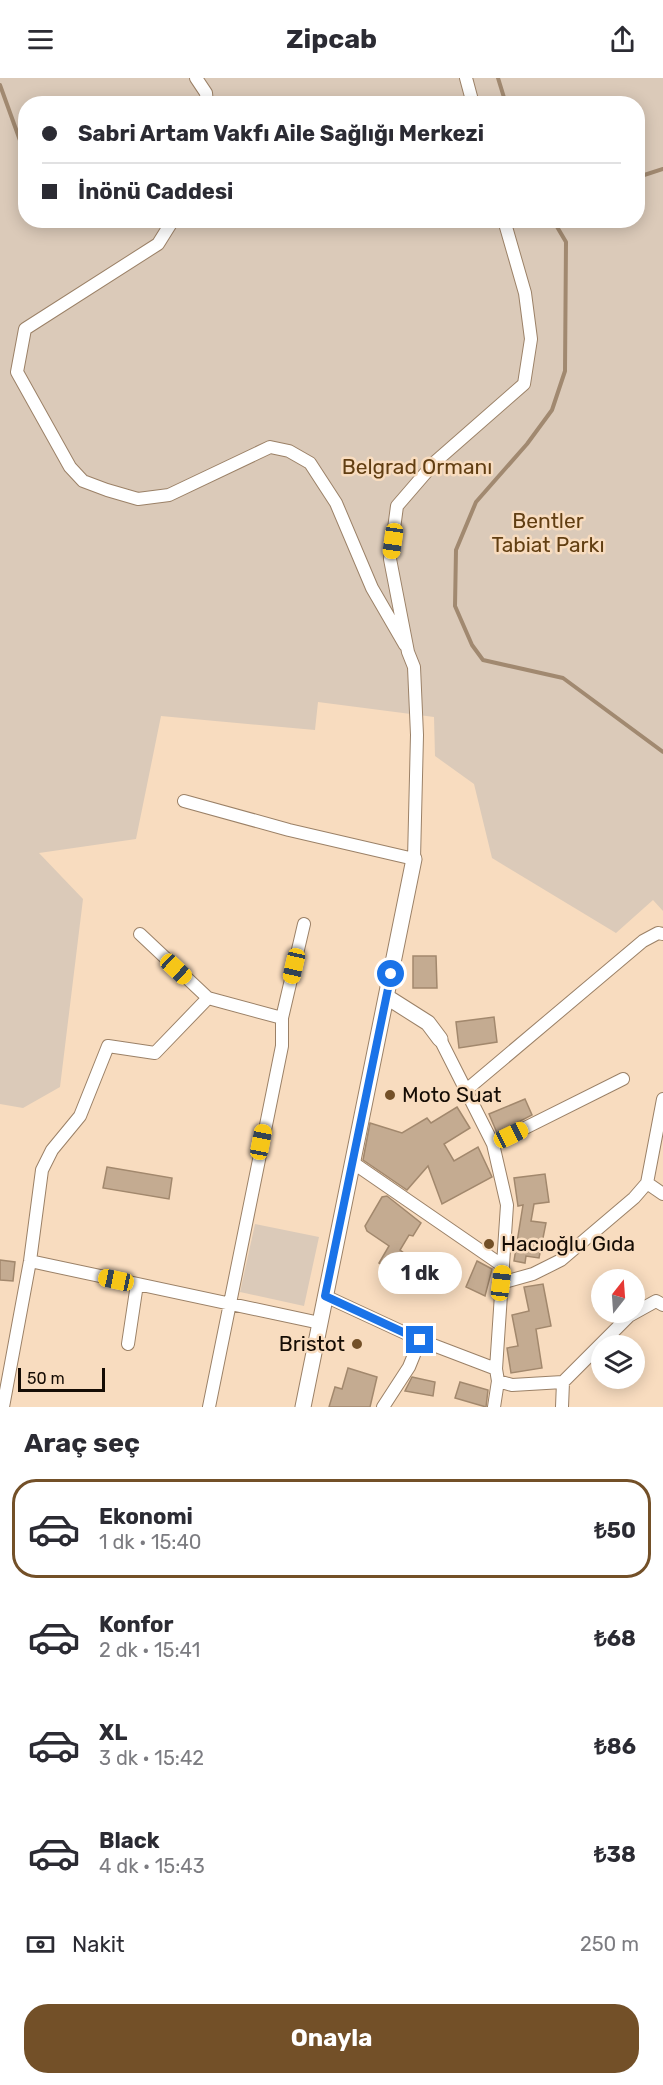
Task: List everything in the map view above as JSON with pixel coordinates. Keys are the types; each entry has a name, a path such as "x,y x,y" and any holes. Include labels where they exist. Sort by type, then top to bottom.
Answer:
{"street":[{"path":"196,78 206,96"},
{"path":"466,78 471,96"},
{"path":"168,228 158,244 25,329 17,372 70,467 83,481 138,499 169,495 270,447 289,451 310,464 336,503 372,588 414,667 417,735 414,859 303,1407"},
{"path":"408,652 390,559 397,506 435,462 524,384 531,339 525,293 506,228"},
{"path":"184,801 289,830 414,859"},
{"path":"209,1407 282,1046 282,1018 304,924"},
{"path":"465,1091 569,1000 643,941 658,933 663,934"},
{"path":"140,934 208,998 282,1018"},
{"path":"387,997 428,1023 440,1039 493,1144 507,1205 494,1407"},
{"path":"3,1407 30,1261 42,1170 52,1150 80,1116 108,1046 155,1053 208,998"},
{"path":"493,1144 623,1079"},
{"path":"501,1283 533,1274 561,1260 634,1198 647,1183 663,1099"},
{"path":"352,1162 503,1266"},
{"path":"647,1183 663,1194"},
{"path":"30,1261 320,1323"},
{"path":"128,1344 137,1284"},
{"path":"325,1296 497,1375 512,1385 563,1382 629,1316 656,1301 663,1305"},
{"path":"383,1407 409,1367 420,1340"},
{"path":"562,1407 563,1382"}],"green space":[{"name":"Belgrad Ormanı","path":"0,78 663,78 663,911 653,900 616,933 492,858 474,784 435,756 434,717 318,702 315,730 161,716 136,839 39,853 83,899 60,1087 23,1108 0,1104"},
{"path":"255,1224 319,1237 304,1306 240,1292"}],"building":[{"path":"413,956 436,956 437,988 413,988"},
{"path":"494,1017 497,1042 459,1048 456,1022"},
{"path":"525,1099 532,1115 497,1133 489,1114"},
{"path":"457,1107 470,1128 444,1144 454,1161 478,1147 492,1177 442,1204 428,1166 407,1190 363,1160 370,1123 402,1133 427,1118 431,1123"},
{"path":"107,1167 172,1178 169,1199 103,1188"},
{"path":"545,1174 549,1202 534,1204 531,1221 546,1223 539,1258 526,1256 525,1263 514,1261 523,1205 518,1206 514,1178"},
{"path":"387,1196 421,1223 413,1236 409,1235 400,1250 424,1268 413,1286 379,1263 389,1246 367,1231 365,1226 382,1197"},
{"path":"0,1260 15,1262 13,1281 0,1280"},
{"path":"477,1261 492,1269 485,1296 466,1287"},
{"path":"543,1284 551,1326 536,1329 542,1368 511,1373 507,1348 518,1346 512,1315 529,1311 524,1287"},
{"path":"348,1368 377,1377 370,1407 329,1407 335,1387 342,1389"},
{"path":"412,1377 435,1382 433,1396 405,1391"},
{"path":"460,1382 488,1390 486,1407 455,1398"}],"waterway":[{"path":"498,78 504,96"},
{"path":"0,85 18,135"},
{"path":"645,175 663,169"},
{"path":"558,228 566,242 565,371 552,410 527,444 476,502 456,550 455,606 472,645 483,660 563,678 663,752"}],"place":[{"name":"Moto Suat","path":"390,1095"},
{"name":"Hacıoğlu Gıda","path":"489,1244"},
{"name":"Bristot","path":"357,1344"}],"route":[{"path":"391,974 325,1296 420,1340"}],"park label":[{"name":"Bentler Tabiat Parkı","path":"548,533"}]}
